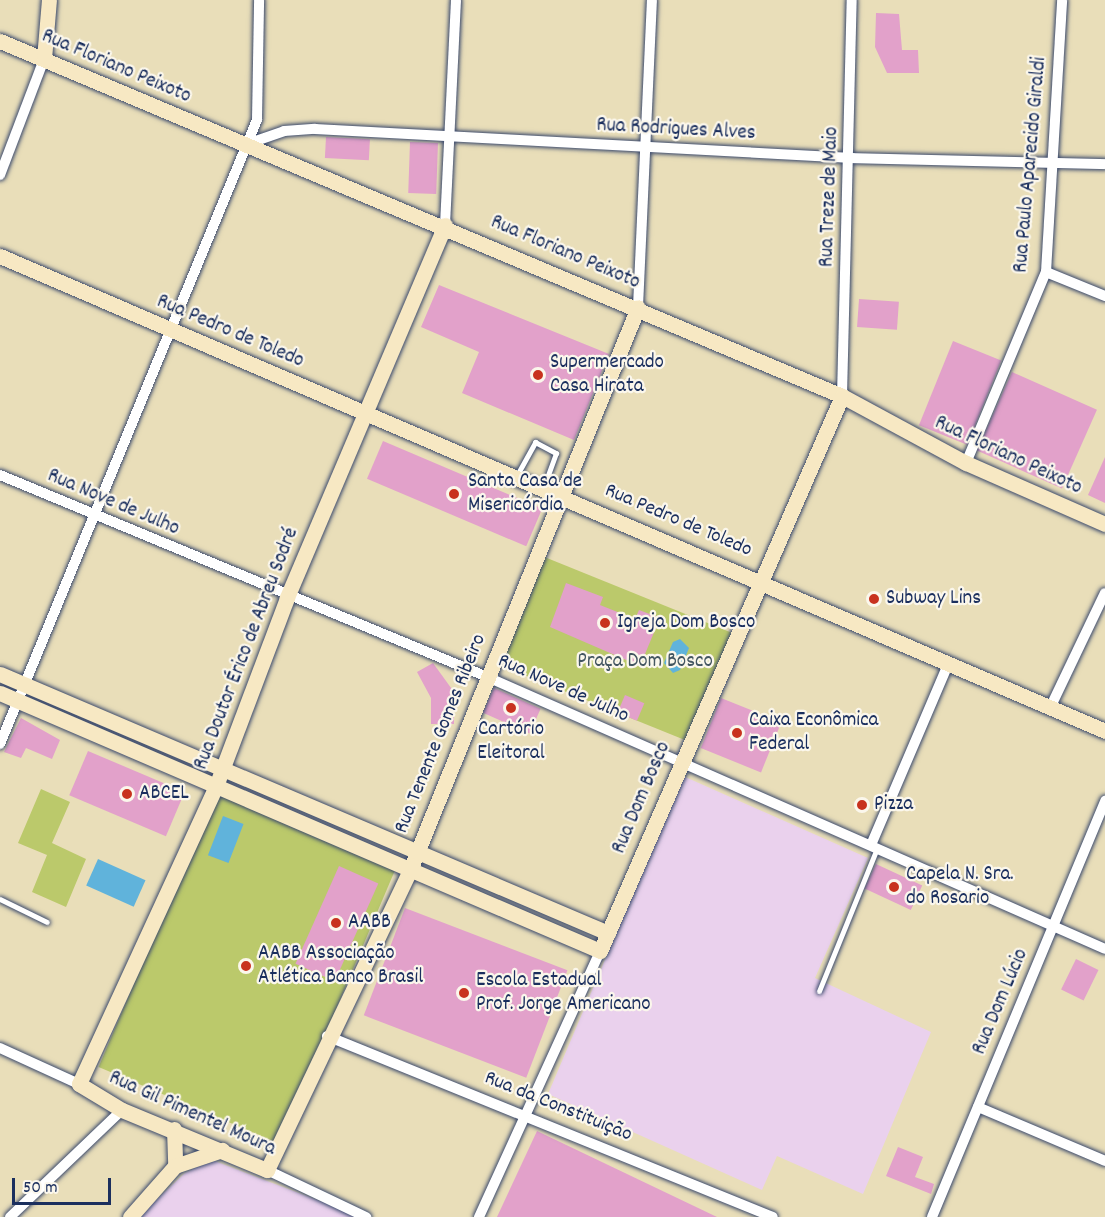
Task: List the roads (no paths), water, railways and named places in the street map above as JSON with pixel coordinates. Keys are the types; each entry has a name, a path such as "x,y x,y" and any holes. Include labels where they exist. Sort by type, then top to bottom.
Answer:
{"main road":[{"path":"44,59 48,0"},
{"name":"Rua Floriano Peixoto","path":"0,41 445,225 842,396 966,463 1105,524"},
{"name":"Rua Doutor Érico de Abreu Sodré","path":"79,1084 216,786 287,598 445,225"},
{"name":"Rua Pedro de Toledo","path":"0,256 169,330 544,486 1105,731"},
{"name":"Rua Tenente Gomes Ribeiro","path":"267,1170 327,1036 410,870 485,676 564,495 638,307"},
{"name":"Rua Dom Bosco","path":"600,951 759,580 842,396"},
{"path":"0,674 608,933"},
{"path":"0,693 600,951"},
{"name":"Rua Gil Pimentel Moura","path":"79,1084 122,1110 174,1129 267,1170"},
{"path":"174,1129 174,1166"},
{"path":"130,1217 174,1166 222,1150"}],"street":[{"path":"0,744 257,120 259,0"},
{"path":"445,225 447,137 456,0"},
{"path":"638,307 648,148 652,0"},
{"name":"Rua Treze de Maio","path":"842,396 852,158 852,0"},
{"name":"Rua Paulo Aparecido Giraldi","path":"966,463 1046,272 1055,162 1062,0"},
{"path":"0,175 44,59"},
{"name":"Rua Rodrigues Alves","path":"247,144 284,131 315,129 852,158 1105,164"},
{"path":"1046,272 1105,296"},
{"name":"Rua Nove de Julho","path":"0,475 287,598 485,676 1105,949"},
{"path":"1051,706 1105,593"},
{"path":"874,847 949,662"},
{"name":"Rua Dom Lúcio","path":"932,1217 1105,801"},
{"name":"Rua Dom Bosco","path":"479,1217 523,1113 600,951"},
{"name":"Rua da Constituição","path":"327,1036 523,1113 758,1214 773,1217"},
{"name":"Rua Gil Pimentel Moura","path":"0,1048 79,1084"},
{"path":"978,1107 1105,1161"},
{"path":"10,1217 122,1110"},
{"name":"Rua Gil Pimentel Moura","path":"267,1170 366,1217"}],"lane":[{"path":"517,475 535,442 556,453 544,486"},
{"path":"819,991 874,847"},
{"path":"0,908 2,900 47,922"}],"water":[{"path":"680,639 689,648 680,670 673,673 664,663 673,642"},
{"path":"223,816 244,824 228,863 208,855"},
{"path":"98,859 146,880 134,907 86,885"}],"place":[{"name":"Supermercado Casa Hirata","path":"538,375"},
{"name":"Santa Casa de Misericórdia","path":"454,494"},
{"name":"Subway Lins","path":"874,599"},
{"name":"Igreja Dom Bosco","path":"605,623"},
{"name":"Cartório Eleitoral","path":"511,708"},
{"name":"Caixa Econômica Federal","path":"737,733"},
{"name":"ABCEL","path":"127,794"},
{"name":"Pizza","path":"862,805"},
{"name":"Capela N. Sra. do Rosario","path":"894,887"},
{"name":"AABB","path":"336,923"},
{"name":"AABB Associação Atlética Banco Brasil","path":"246,966"},
{"name":"Escola Estadual Prof. Jorge Americano","path":"464,993"}],"park label":[{"name":"Praça Dom Bosco","path":"645,662"}]}
